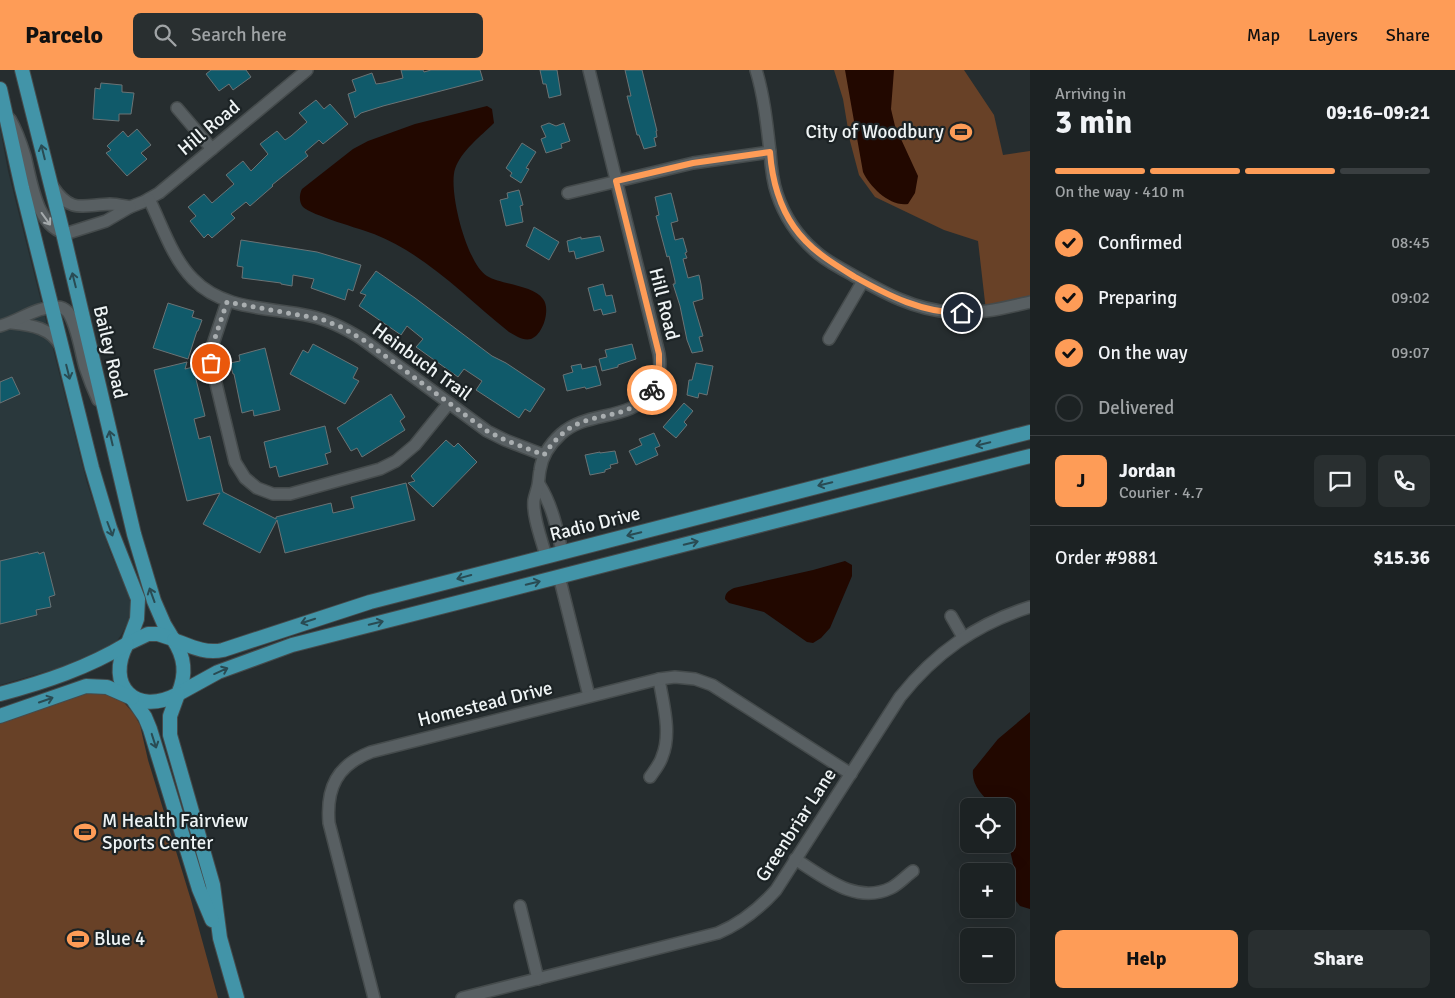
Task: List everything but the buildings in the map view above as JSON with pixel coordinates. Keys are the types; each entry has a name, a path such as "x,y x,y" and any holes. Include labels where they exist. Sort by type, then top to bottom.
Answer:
{"main road":[{"name":"Bailey Road","path":"22,70 63,233 134,534 159,613 173,639"},
{"path":"0,89 62,350 105,514 138,598 137,618 120,659 119,667 123,685 145,717 150,730 199,889 220,938"},
{"name":"Radio Drive","path":"173,639 201,650 223,650 370,602 1030,432"},
{"path":"0,716 86,686 106,688 141,702 153,703 163,701 218,672 292,645 1030,456"},
{"path":"0,694 65,675 148,634 158,634 173,639 182,656 184,666 183,682 170,716 170,735 213,885 220,938 236,998"}],"street":[{"name":"Hill Road","path":"63,233 75,232 106,222 130,207 149,199 170,185 307,70"},
{"name":"Hill Road","path":"546,556 534,508 539,484 539,472 544,455 561,434 572,426 625,411 639,405 648,396 658,378 660,370 659,354 589,70"},
{"path":"756,70 762,95 772,178 777,194 793,227 814,250 829,261 895,298 932,310 952,313 973,313 1030,302"},
{"path":"177,108 212,149"},
{"path":"5,109 20,139 41,212 52,227 63,233"},
{"path":"568,193 693,163 770,152"},
{"name":"Hill Road","path":"50,182 61,198 74,206 90,207 112,204 130,207"},
{"name":"Heinbuch Trail","path":"149,199 178,259 185,270 201,287 227,302 309,316 341,327 362,339 492,434 544,455"},
{"path":"829,339 863,281"},
{"path":"227,302 212,347 212,367 235,462 244,478 257,488 273,494 290,494 380,470 396,461 415,445 449,403"},
{"path":"6,324 24,315 52,308 63,308 69,314 88,376 106,418"},
{"path":"6,324 32,326 46,331 55,339 62,350"},
{"path":"539,484 551,506 562,552"},
{"path":"559,576 588,696"},
{"name":"Greenbriar Lane","path":"462,998 702,937 735,926 764,903 776,890 900,697 912,682 963,637 986,624 1030,607"},
{"path":"951,616 963,637"},
{"name":"Homestead Drive","path":"374,998 329,823 328,800 332,786 339,773 360,756 588,696 675,677 695,679 712,685 851,774"},
{"path":"650,777 662,757 667,738 659,679"},
{"path":"795,859 835,885 852,892 866,894 892,887 913,871"},
{"path":"520,906 538,979"}],"shaded area":[{"path":"834,70 964,70 994,115 1003,155 1030,151 1030,302 986,311 978,241 944,230 875,197 859,175 850,141 843,99"},
{"path":"845,70 894,70 891,109 895,126 918,176 915,193 908,204 894,202 881,195 870,184 863,172"},
{"path":"487,106 492,109 494,123 467,150 455,169 454,193 457,209 466,243 480,269 493,279 525,288 538,294 543,299 546,315 539,332 531,339 522,339 509,332 445,278 411,253 374,234 308,210 303,207 300,201 302,189 353,149 368,141 415,124"},
{"path":"0,128 8,171 87,483 110,552 129,595 131,607 130,619 121,635 116,642 101,652 79,662 0,685"},
{"path":"845,561 852,565 852,576 830,628 821,638 813,643 807,642 764,612 729,603 725,599 727,592 734,588"},
{"name":"M Health Fairview Sports Center","path":"78,688 113,690 134,714 140,725 148,760 191,900 218,998 0,998 0,716"},
{"path":"1030,712 1030,909 1020,906 1016,901 1015,863 1013,863 1011,853 1015,853 1015,798 985,798 978,790 974,781 973,770 998,739"}],"way so far":[{"path":"211,363 212,347 227,302 321,319 341,327 362,339 482,428 505,440 544,455 561,434 577,424 625,411 639,405 652,390"}],"place":[{"name":"City of Woodbury","path":"961,132"},
{"name":"M Health Fairview Sports Center","path":"85,832"},
{"name":"Blue 4","path":"78,939"}],"route":[{"path":"652,390 657,383 659,374 659,354 616,181 715,158 770,152 772,178 784,210 793,227 814,250 829,261 895,298 932,310 962,313"}]}
